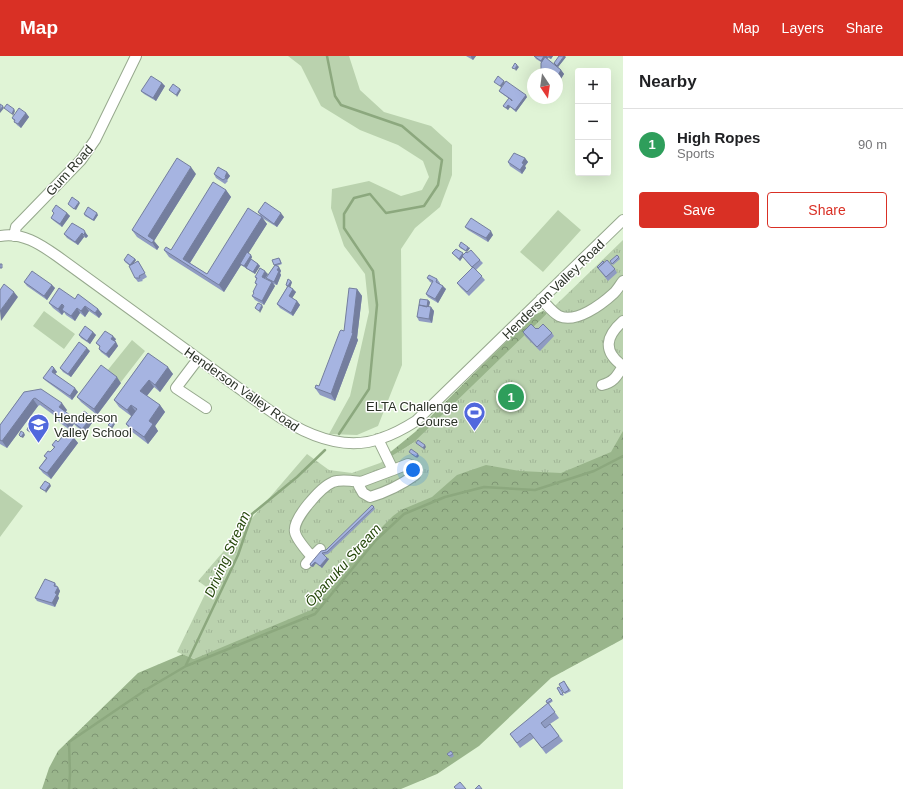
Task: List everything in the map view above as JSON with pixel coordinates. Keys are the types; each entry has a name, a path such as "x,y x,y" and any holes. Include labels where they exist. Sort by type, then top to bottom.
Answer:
{"street":[{"name":"Gum Road","path":"14,236 16,227 89,150 136,56"},
{"name":"Henderson Valley Road","path":"0,236 14,236 32,241 57,256 269,410 303,431 316,436 344,442 368,442 393,434 416,421 623,220"},
{"path":"541,299 561,317 572,317 585,314 620,290 623,281"},
{"path":"602,385 609,383 616,378 623,366 610,351 609,342 611,333 623,321"},
{"path":"198,359 176,388 206,408"},
{"path":"378,439 393,470"},
{"path":"320,549 309,560 294,532 298,518 315,496 326,485 335,482 361,482 408,464 414,468 415,475 396,487 382,493 370,496 363,493 359,486 361,482"}],"green space":[{"path":"288,56 349,56 360,90 384,112 431,126 452,145 452,175 440,207 415,228 401,249 402,365 378,426 357,435 329,434 350,396 369,312 365,274 344,246 331,208 332,189 369,181 401,196 422,190 429,177 423,161 398,145 360,130 321,106 301,66"},
{"path":"558,210 581,230 543,272 520,252"},
{"path":"623,240 623,431 611,452 561,473 520,471 486,465 457,475 432,497 401,510 393,516 366,543 311,610 194,659 177,652 208,588 198,581 307,454 329,470 352,473 380,463 413,443"},
{"path":"44,311 75,334 64,349 33,326"},
{"path":"543,311 547,313 517,372 391,458 388,454 415,432 532,316"},
{"path":"132,340 145,351 121,382 107,371"},
{"path":"623,382 623,639 551,678 479,746 437,774 401,789 42,789 49,768 58,751 138,673 183,654 194,659 329,535"},
{"path":"0,489 23,506 0,537"}],"building":[{"path":"534,56 544,56 541,61"},
{"path":"559,56 564,56 557,66 554,63"},
{"path":"545,57 559,68 541,68 541,63"},
{"path":"515,63 517,65 515,69 512,68"},
{"path":"151,76 162,83 153,98 141,91"},
{"path":"498,76 504,81 500,86 494,82"},
{"path":"506,81 526,95 515,110 508,105 506,108 503,106 509,98 512,101 512,100 499,91"},
{"path":"173,84 180,89 176,95 169,90"},
{"path":"7,104 14,109 12,114 4,108"},
{"path":"19,108 26,113 18,124 14,122 15,120 12,118"},
{"path":"514,153 525,158 522,163 524,164 520,170 508,162"},
{"path":"177,158 191,167 148,236 154,240 152,243 132,230"},
{"path":"218,167 227,172 226,178 223,180 214,174"},
{"path":"213,182 226,190 183,259 207,274 248,208 262,217 219,285 164,250 166,247 171,250"},
{"path":"72,197 79,202 74,209 68,204"},
{"path":"265,202 281,213 274,224 258,212"},
{"path":"56,205 67,213 60,224 51,218 54,213 52,211"},
{"path":"88,207 97,213 93,220 84,214"},
{"path":"471,218 491,231 486,238 465,227"},
{"path":"72,223 85,232 84,235 82,233 75,242 64,234"},
{"path":"461,242 468,247 466,251 459,246"},
{"path":"456,249 463,253 459,259 452,253"},
{"path":"471,250 480,260 472,267 462,256"},
{"path":"247,252 251,255 244,266 240,264"},
{"path":"128,254 135,259 130,265 124,260"},
{"path":"617,255 619,257 612,264 610,261"},
{"path":"279,258 281,263 274,265 272,260"},
{"path":"251,259 258,264 253,272 246,268"},
{"path":"607,260 615,269 606,277 598,268"},
{"path":"138,261 145,273 139,276 140,278 135,278 129,266"},
{"path":"603,261 604,262 598,268 597,267"},
{"path":"275,265 279,267 277,270 279,271 274,282 266,278"},
{"path":"473,267 482,276 467,292 457,283"},
{"path":"260,268 265,271 262,277 272,282 262,301 252,296 257,284 255,283 257,278 255,277"},
{"path":"32,271 52,285 44,296 24,282"},
{"path":"429,275 437,279 436,282 443,286 435,299 426,294 433,281 427,278"},
{"path":"288,279 291,281 288,286 286,285"},
{"path":"4,284 14,292 0,311 0,290"},
{"path":"288,286 293,289 289,296 297,301 291,313 277,304"},
{"path":"59,288 75,299 78,294 98,309 95,313 85,306 81,311 77,308 71,316 62,310 64,306 62,304 58,309 49,303"},
{"path":"349,288 357,289 353,333 331,394 315,388 316,385 319,386 340,331 344,331"},
{"path":"420,299 428,300 427,307 419,305"},
{"path":"258,303 262,305 259,311 255,308"},
{"path":"419,305 431,307 429,319 417,317"},
{"path":"531,324 538,329 543,324 552,333 537,347 523,332"},
{"path":"85,326 93,332 87,341 79,335"},
{"path":"105,331 113,336 111,339 116,342 106,354 99,349 100,346 96,343"},
{"path":"79,342 87,348 68,374 60,368"},
{"path":"148,353 168,367 155,385 149,380 140,391 160,405 149,421 153,424 144,437 126,424 137,409 131,405 127,410 114,400"},
{"path":"101,365 117,377 94,409 77,397"},
{"path":"52,366 54,368 52,372 75,388 70,396 43,378"},
{"path":"41,389 62,403 59,407 70,415 65,423 55,416 56,413 35,398 2,441 0,440 0,425 24,392"},
{"path":"84,411 92,417 82,429 74,423"},
{"path":"112,421 114,423 111,427 108,425"},
{"path":"28,427 32,429 30,432 27,430"},
{"path":"21,431 24,433 21,437 19,435"},
{"path":"66,432 74,438 47,473 39,468 47,458 44,456 48,451 50,452 55,447 52,445 56,440 58,442"},
{"path":"418,440 425,445 423,448 416,443"},
{"path":"411,449 418,454 416,457 409,452"},
{"path":"45,481 50,484 45,491 40,488"},
{"path":"372,505 374,507 327,552 322,553 327,558 320,566 315,562 311,566 310,564 321,551 326,550"},
{"path":"45,579 55,583 54,586 58,587 55,593 57,594 52,603 35,598"},
{"path":"564,681 569,690 564,693 559,684"},
{"path":"559,687 563,693 561,695 557,688"},
{"path":"550,698 552,700 547,703 546,701"},
{"path":"548,703 555,712 541,723 545,728 550,724 559,736 542,748 530,733 517,743 510,734"},
{"path":"451,751 453,754 449,756 447,754"},
{"path":"460,782 466,789 456,789 454,787"},
{"path":"479,785 482,789 475,789"}],"waterway":[{"name":"Driving Stream","path":"327,56 335,96 341,105 402,126 442,160 438,185 424,206 386,213 370,194 354,198 344,214 344,228 373,271 377,305 369,389 339,434"},
{"name":"Driving Stream","path":"186,665 238,555 252,514 297,477 325,450"},
{"name":"Ōpanuku Stream","path":"69,789 69,742 147,689 186,666 315,614 376,540 404,514 445,497 484,487 535,490 594,471 623,456"}],"place":[{"name":"High Ropes","path":"511,397"},
{"name":"ELTA Challenge Course","path":"474,432"},
{"name":"Henderson Valley School","path":"39,444"}]}
